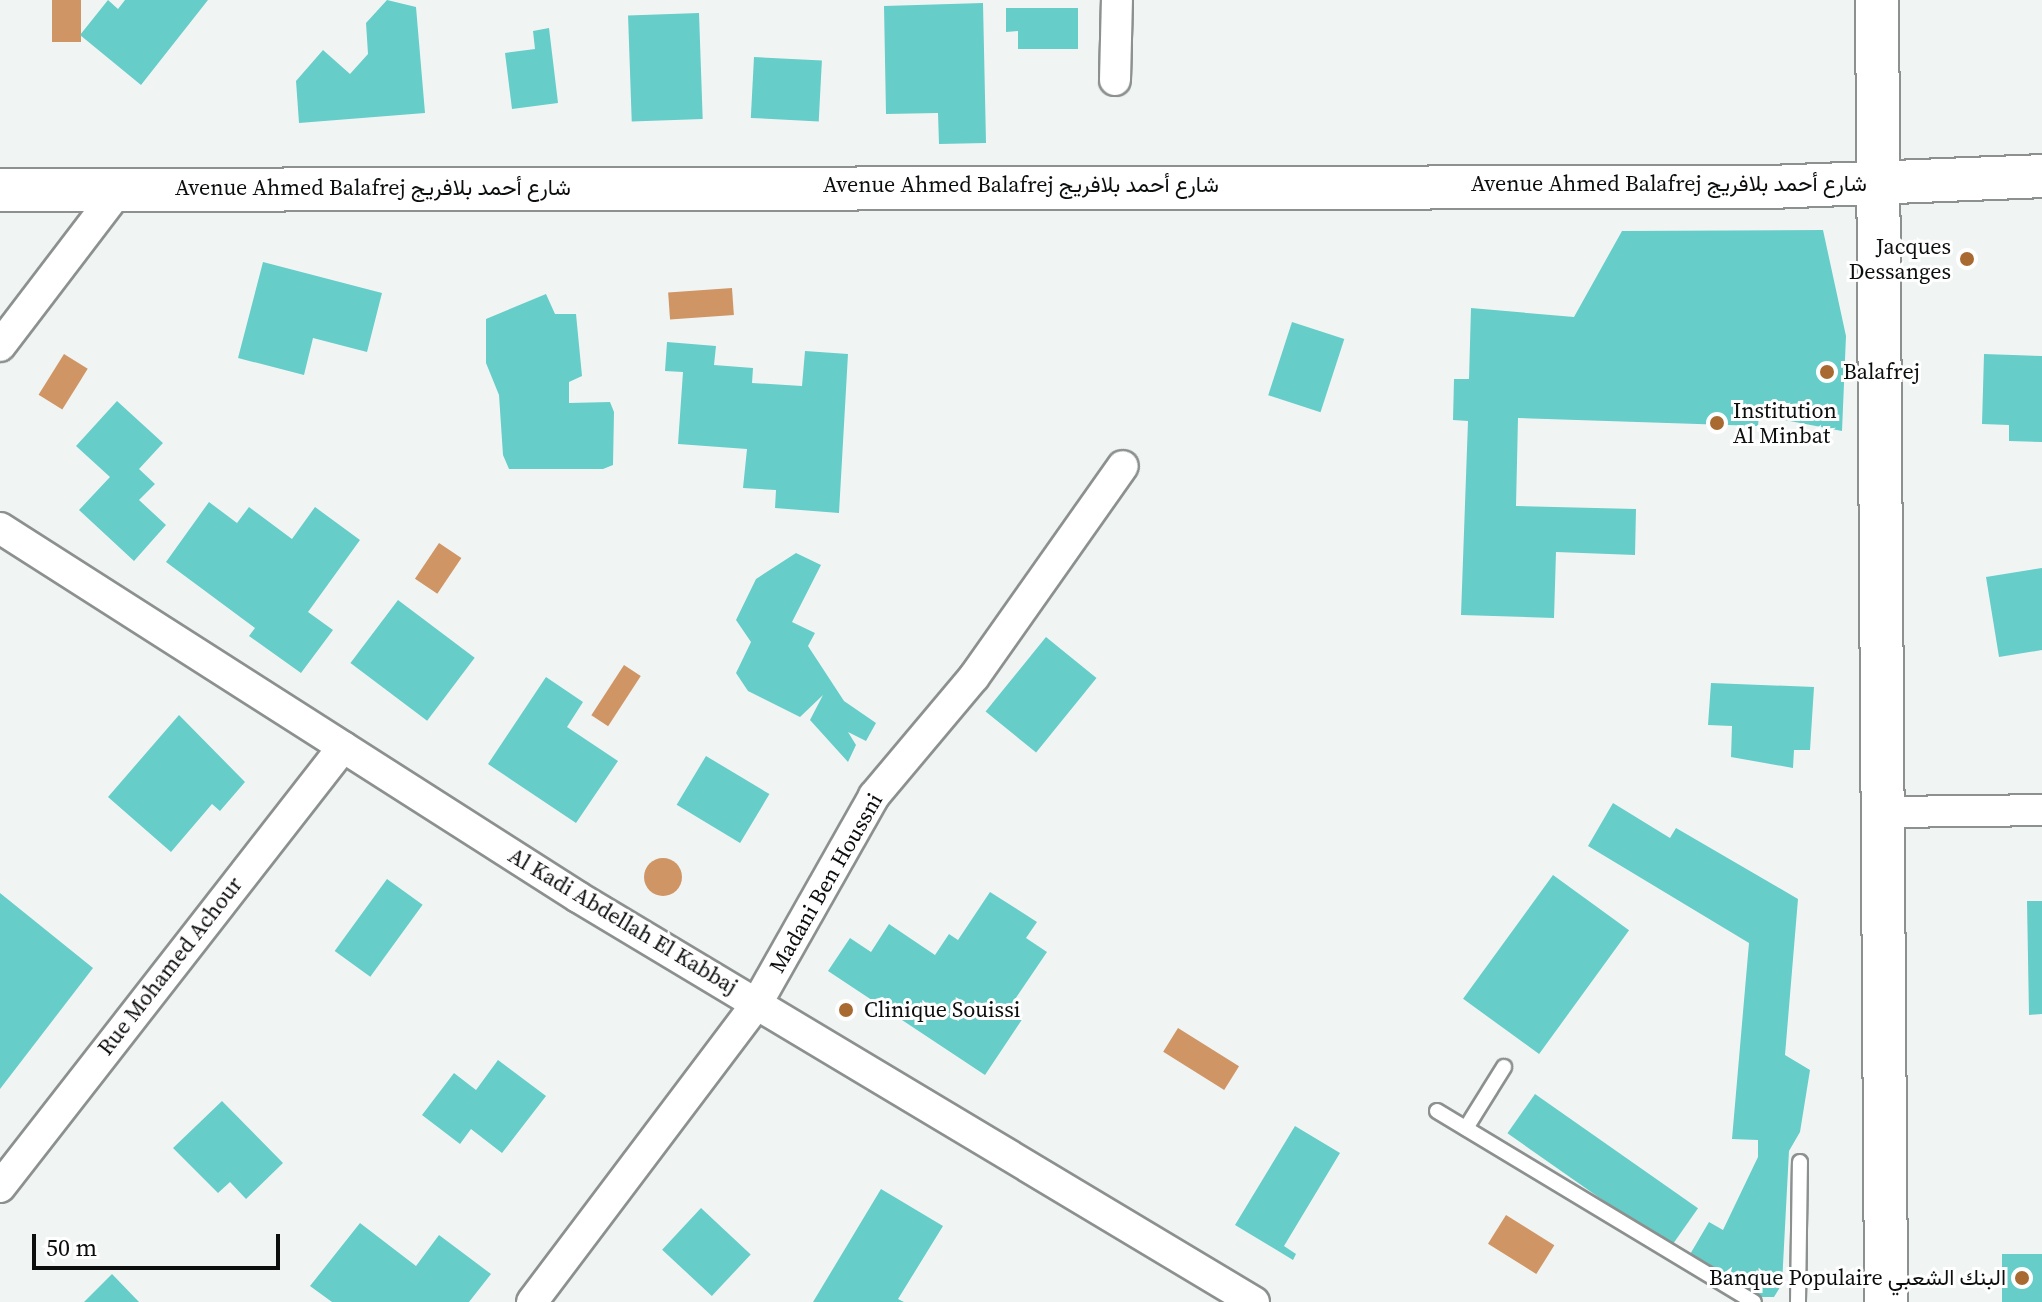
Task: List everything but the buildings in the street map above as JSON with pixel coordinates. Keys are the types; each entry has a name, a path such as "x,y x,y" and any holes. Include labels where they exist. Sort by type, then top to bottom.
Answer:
{"main road":[{"path":"1877,0 1888,812 1886,1302"},
{"name":"Avenue Ahmed Balafrej شارع أحمد بلافريج","path":"0,190 1880,184 2042,176"}],"street":[{"path":"1115,80 1117,0"},
{"path":"0,346 119,190"},
{"name":"Madani Ben Houssni","path":"532,1302 757,1003 874,796 974,677 1123,466"},
{"name":"Al Kadi Abdellah El Kabbaj","path":"0,528 343,747 757,1003 1254,1302"},
{"name":"Rue Mohamed Achour","path":"0,1187 343,747"},
{"path":"1888,812 2042,810"}],"lane":[{"path":"1466,1128 1504,1067"},
{"path":"1437,1111 1754,1302"},
{"path":"1798,1302 1800,1162"}],"shaded area":[{"path":"52,0 81,0 81,42 52,42"},
{"path":"732,288 734,315 670,319 668,292"},
{"path":"64,354 88,369 62,410 39,395"},
{"path":"439,543 461,558 437,594 415,579"},
{"path":"624,665 641,676 608,726 591,715"},
{"path":"663,858 676,864 682,877 676,890 663,896 650,890 644,877 650,864"},
{"path":"1178,1028 1239,1066 1224,1090 1163,1052"},
{"path":"1506,1215 1554,1245 1536,1274 1488,1244"}],"place":[{"name":"Jacques Dessanges","path":"1967,259"},
{"name":"Balafrej","path":"1827,372"},
{"name":"Institution Al Minbat","path":"1717,423"},
{"name":"Clinique Souissi","path":"846,1010"},
{"name":"Banque Populaire البنك الشعبي","path":"2022,1278"}]}
